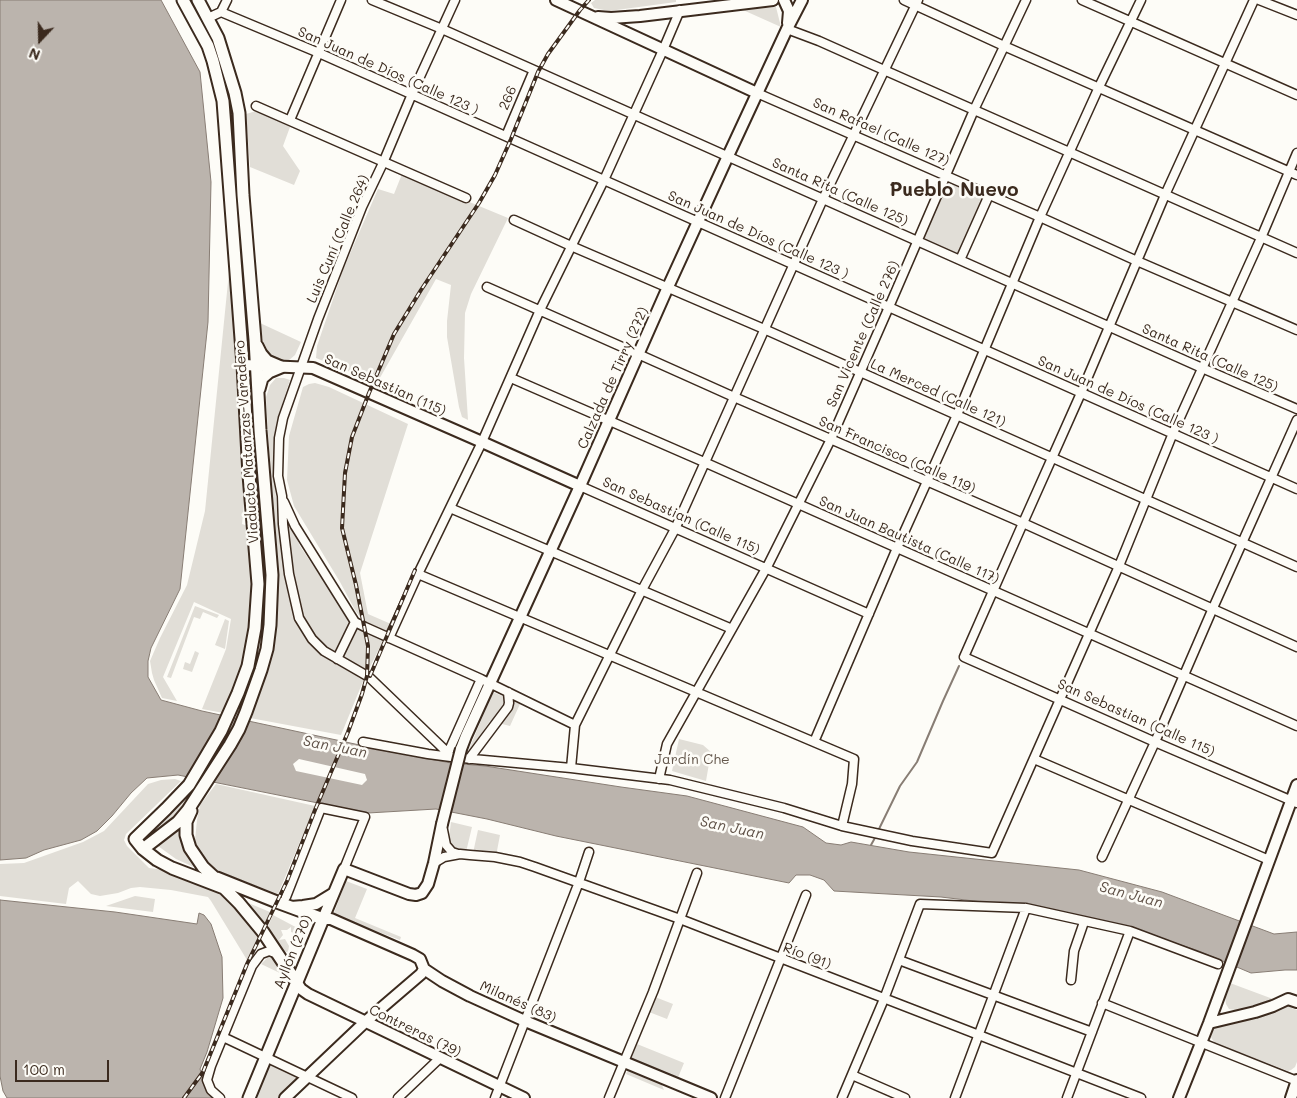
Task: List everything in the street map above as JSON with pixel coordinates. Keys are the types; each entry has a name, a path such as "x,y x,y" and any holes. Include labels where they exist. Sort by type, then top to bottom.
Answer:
{"highway":[{"name":"Viaducto Matanzas-Varadero","path":"182,0 208,46 222,101 258,584 255,628 248,666 231,709 221,731 189,785 138,837 146,847 178,822 188,810 230,745 246,712 261,670 267,648 270,625 272,575 243,194 239,113 236,93 218,38 198,0"},
{"path":"255,340 261,354 267,361 281,367"},
{"path":"258,393 262,378 269,372 281,367"},
{"path":"203,787 186,822 186,835 190,848 202,868 215,878"},
{"path":"146,847 174,862 215,878 288,902 323,919"},
{"path":"146,847 157,860 172,868 224,888 248,913 279,954 297,983"},
{"name":"Ayllón (270)","path":"249,1098 323,919"}],"main road":[{"name":"San Rafael (Calle 127)","path":"558,0 663,50 758,92"},
{"path":"592,16 619,17 680,10 724,2 773,0"},
{"path":"786,0 789,11 789,24"},
{"name":"Calzada de Tirry (272)","path":"434,863 461,749 486,681 520,618 668,287 789,24 802,0"},
{"name":"San Sebastian (115)","path":"243,365 313,368 482,442"},
{"name":"San Sebastian (Calle 115)","path":"482,442 580,486"},
{"path":"1179,1098 1209,1023 1269,860 1294,802 1297,784"},
{"path":"344,868 409,894 416,895 424,891 428,884 434,863"},
{"name":"Ayllón (270)","path":"323,919 344,868"},
{"path":"288,902 303,906 316,904 334,893"},
{"name":"Milanés (83)","path":"323,919 340,922 413,955 420,959 424,970 442,981 525,1021 711,1098"},
{"path":"285,1098 365,1022 424,970"},
{"name":"Contreras (79)","path":"297,983 308,994 524,1098"},
{"path":"1219,996 1222,1009 1230,1014 1241,1016"},
{"path":"1209,1023 1241,1016 1294,999"},
{"path":"1291,1098 1297,1081"}],"street":[{"path":"208,18 221,12 227,0"},
{"path":"290,120 341,0"},
{"name":"Santa Rita (Calle 125)","path":"372,0 442,29 1297,409"},
{"name":"Luis Cuní (Calle 264)","path":"282,496 278,476 279,438 283,418 318,319 362,207 384,163 412,94 455,0"},
{"path":"904,0 917,3 1004,46 1293,173"},
{"name":"San Vicente (Calle 276)","path":"659,779 667,744 765,569 831,439 945,175 1026,0"},
{"path":"1082,0 1297,95"},
{"path":"814,742 897,548 957,415 1040,217 1141,0"},
{"path":"994,591 1165,195 1254,0"},
{"path":"1258,0 1297,15"},
{"path":"571,768 575,725 674,529 823,199 917,3"},
{"path":"389,638 482,442 540,310 604,180 680,10"},
{"name":"San Juan de Díos (Calle 123 )","path":"221,12 412,94 1297,489"},
{"path":"789,24 819,42 1297,253"},
{"name":"266","path":"506,136 534,70"},
{"name":"San Rafael (Calle 127)","path":"758,92 1137,261 1297,330"},
{"path":"256,106 466,198"},
{"path":"363,742 428,754 670,780 784,808 842,826 912,841 992,854 1119,566 1202,368 1261,238 1293,173 1297,154"},
{"path":"960,260 989,195"},
{"name":"La Merced (Calle 121)","path":"514,220 764,329 1297,567"},
{"name":"San Francisco (Calle 119)","path":"487,287 1023,523 1297,647"},
{"name":"San Juan Bautista (Calle 117)","path":"511,378 1297,726"},
{"path":"1102,857 1297,420"},
{"name":"San Sebastian (Calle 115)","path":"580,486 869,614"},
{"path":"282,496 295,526 356,622 486,681 575,725"},
{"path":"282,496 283,524 289,574 299,618 312,640 324,651 369,677 449,755"},
{"path":"450,508 732,629"},
{"path":"418,574 854,759 852,784 842,826"},
{"name":"San Sebastian (Calle 115)","path":"994,591 964,657 1294,802"},
{"path":"337,659 356,622"},
{"path":"449,755 486,681"},
{"path":"470,759 508,707 508,692"},
{"path":"1034,759 1269,860"},
{"name":"Ayllón (270)","path":"288,902 321,808 365,817 344,868"},
{"path":"442,824 446,845 452,852 460,854"},
{"path":"495,1098 589,852"},
{"path":"434,863 444,857 460,854"},
{"name":"Río (91)","path":"460,854 495,856 520,862 579,882 680,919 1141,1098"},
{"path":"609,1098 653,992 697,873"},
{"path":"725,1098 806,895"},
{"path":"842,1098 884,999 920,904 1026,908 1130,931 1218,964"},
{"path":"955,1098 1026,908"},
{"path":"1071,980 1074,951 1084,922"},
{"path":"1067,1098 1130,931"},
{"path":"220,1098 212,1090 207,1080 223,1036 258,957 265,952 279,954"},
{"path":"899,960 1092,1032"},
{"path":"1102,1003 1297,1081"},
{"path":"223,1036 352,1098"},
{"path":"398,1098 440,1058"},
{"path":"852,1075 905,1098"}],"green space":[{"path":"187,0 194,0 213,36 227,81 232,110 250,351 241,256 237,238 228,111"},
{"path":"595,0 676,0 676,2 609,11 594,8 591,3"},
{"path":"776,7 781,27 743,10"},
{"path":"256,111 290,127 283,146 300,171 294,185 250,167 246,114"},
{"path":"402,174 508,218 471,294 465,313 464,358 468,420 462,417 459,407 447,337 451,285 436,279 377,383 316,358 317,346 343,270 378,189 394,194"},
{"path":"949,182 984,197 959,254 925,240 923,233 944,184"},
{"path":"229,272 246,484 242,524 274,535 266,397 270,385 276,378 284,378 290,380 277,420 273,460 279,537 287,539 285,511 300,546 352,624 384,639 364,679 341,735 202,709 226,649 231,619 194,602 163,677 177,701 162,698 152,673 150,661 187,585 205,511"},
{"path":"260,323 301,342 295,355 288,361 273,357 264,349"},
{"path":"252,381 263,521 259,521 255,486 257,480"},
{"path":"315,383 329,387 408,424 360,573 368,614 391,624 387,631 360,617 294,506 287,480 289,436 303,387"},
{"path":"195,606 219,615 217,618 203,612 200,619 194,617 171,678 167,677"},
{"path":"225,619 229,621 225,649 215,645"},
{"path":"195,651 199,653 192,672 183,669 185,662 190,664"},
{"path":"493,692 520,704 510,726 490,721 467,754"},
{"name":"Jardín Che","path":"679,739 703,745 711,752 706,781 672,771"},
{"path":"175,779 181,781 126,834 124,840 127,846 149,868 164,870 216,892 236,906 258,936 247,960 208,897 171,890 140,887 100,896 91,894 78,881 69,888 66,904 0,896 0,864 24,863 83,842 104,831 148,784 161,780"},
{"path":"216,784 315,806 278,894 220,872 206,861 198,850 195,840 200,805"},
{"path":"188,793 191,796 170,820 148,837 148,835 166,819"},
{"path":"451,822 472,827 466,852 457,851 452,847 449,837"},
{"path":"182,825 184,844 196,868 176,859 158,846"},
{"path":"478,830 500,835 496,856 473,853"},
{"path":"346,881 367,889 355,918 401,937 400,940 341,918 334,913"},
{"path":"135,896 155,899 153,912 106,906"},
{"path":"246,902 270,912 264,924"},
{"path":"273,915 305,932 304,935 300,935 291,932 291,927 287,930 281,930 283,935 279,940 285,939 289,946 288,953 281,949 267,929"},
{"path":"268,957 276,960 284,975 261,964"},
{"path":"1230,983 1273,999 1251,1007 1235,1010 1229,1009 1225,997"},
{"path":"655,997 673,1004 667,1019 649,1012"},
{"path":"1284,1005 1297,1010 1297,1062 1291,1070 1288,1071 1215,1043 1211,1037 1213,1026"},
{"path":"637,1044 684,1063 677,1080 630,1062"},
{"path":"271,1063 300,1076 300,1080 280,1098 255,1098"},
{"path":"628,1069 661,1083 664,1090 626,1074"}],"water":[{"name":"San Juan","path":"0,0 161,0 200,72 211,182 208,322 180,589 151,648 148,661 148,677 161,700 202,711 451,763 485,766 687,796 803,827 826,843 841,845 851,842 909,852 1079,870 1162,892 1274,934 1297,932 1297,970 1251,973 1199,951 1123,926 1064,912 941,897 834,891 824,880 810,875 796,875 789,883 556,836 436,809 368,813 178,775 147,778 97,831 81,840 44,850 26,858 0,860"},
{"path":"0,900 115,912 197,924 199,913 204,915 211,924 222,957 223,998 200,1069 204,1083 213,1098 7,1098 3,1091 0,1076"}],"pier":[{"path":"299,759 365,774 367,780 362,785 296,771 293,764"}],"waterway":[{"path":"878,831 900,786 917,762 959,666"},
{"path":"871,845 876,836"}],"railway":[{"path":"184,1098 203,1072 247,964 287,881 348,732 367,676 368,646 342,528 345,473 352,437 394,334 479,203 495,175 538,72 548,54 589,0"},
{"path":"370,676 415,570"}],"district":[{"name":"Pueblo Nuevo","path":"954,190"}]}
